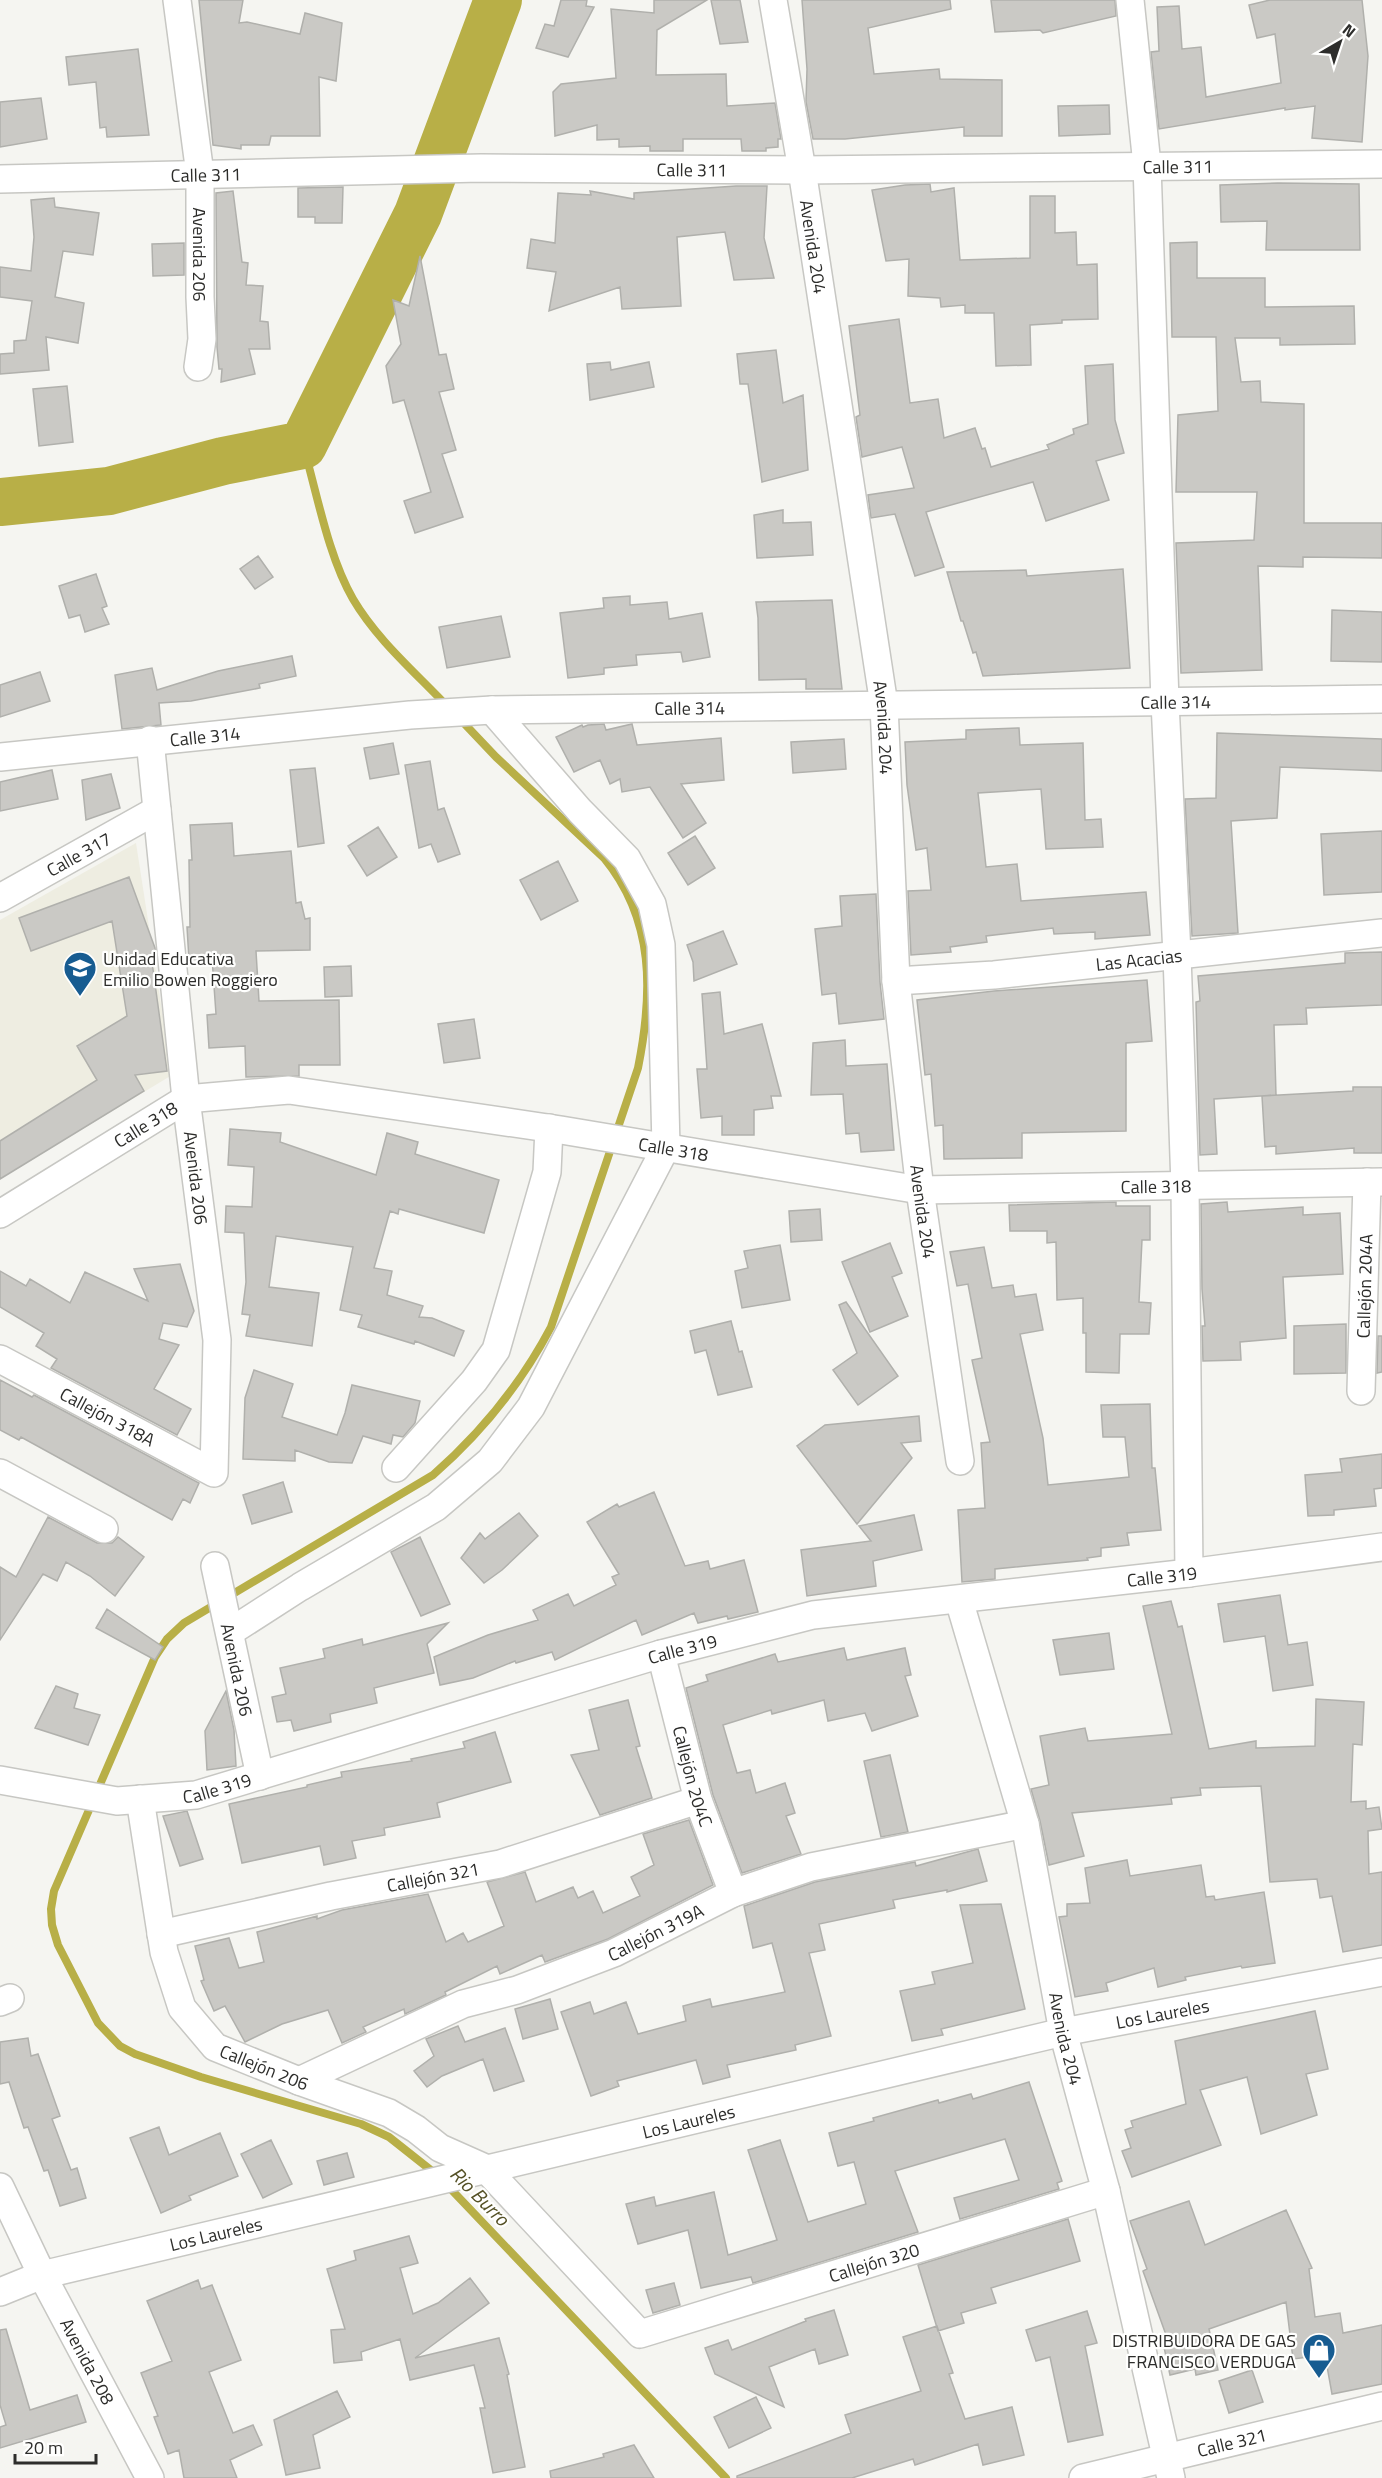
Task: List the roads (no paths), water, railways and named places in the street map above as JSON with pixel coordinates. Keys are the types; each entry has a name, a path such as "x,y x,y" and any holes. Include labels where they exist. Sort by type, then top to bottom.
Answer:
{"street":[{"name":"Avenida 206","path":"177,0 200,174 202,339 198,367"},
{"name":"Avenida 204","path":"774,0 884,705 896,981 920,1190 960,1461"},
{"path":"1130,0 1147,165 1165,702 1178,955 1185,1186 1189,1573"},
{"name":"Calle 311","path":"0,179 482,168 802,170 1382,164"},
{"name":"Calle 314","path":"0,757 410,715 492,710 1382,699"},
{"path":"229,1624 309,1581 436,1507 490,1461 531,1407 656,1145 661,945 652,904 627,859 580,811 492,710"},
{"name":"Avenida 206","path":"150,740 186,1099 217,1340 214,1473"},
{"name":"Calle 317","path":"0,898 157,810"},
{"name":"Las Acacias","path":"896,981 994,975 1382,933"},
{"name":"Calle 318","path":"0,1214 186,1099 289,1090 656,1145 920,1190 1375,1182"},
{"path":"396,1468 474,1381 496,1350 545,1181 555,1129"},
{"name":"Callejón 204A","path":"1361,1391 1375,1182"},
{"name":"Callejón 318A","path":"0,1359 214,1473"},
{"path":"0,1473 104,1529"},
{"name":"Calle 319","path":"0,1780 129,1800 196,1795 661,1654 813,1615 1189,1573 1382,1547"},
{"name":"Avenida 206","path":"215,1566 260,1776"},
{"name":"Avenida 204","path":"959,1600 1025,1824 1064,2032 1106,2191 1169,2468"},
{"name":"Callejón 204C","path":"661,1654 698,1800 733,1893"},
{"name":"Callejón 206","path":"129,1800 164,1952 182,2008 215,2048 389,2113 416,2129 473,2172"},
{"name":"Callejón 321","path":"161,1934 331,1896 500,1864 698,1800"},
{"name":"Callejón 319A","path":"300,2081 464,2004 517,1990 614,1953 733,1893 811,1867 1025,1824"},
{"name":"Los Laureles","path":"0,2292 42,2275 1064,2032 1382,1972"},
{"name":"Callejón 320","path":"473,2172 640,2334 1106,2191"},
{"name":"Avenida 208","path":"0,2187 42,2275 150,2478"},
{"name":"Calle 321","path":"1083,2478 1169,2468 1382,2406"}],"waterway":[{"path":"0,502 109,491 223,461 303,445 418,214 498,0"},
{"path":"303,445 330,544 353,599 385,642 448,707"},
{"path":"437,2175 389,2137 361,2124 201,2077 135,2054 120,2046 98,2023 58,1945 52,1925 51,1909 54,1891 155,1657 167,1639 184,1623 433,1475 468,1442 499,1406 527,1368 551,1327 638,1068 646,1012 646,958 633,906 621,882 604,858 496,757 459,718"},
{"name":"Rio Burro","path":"446,2184 726,2478"}],"place":[{"name":"Unidad Educativa Emilio Bowen Roggiero","path":"80,997"},
{"name":"DISTRIBUIDORA DE GAS FRANCISCO VERDUGA","path":"1319,2379"}]}
